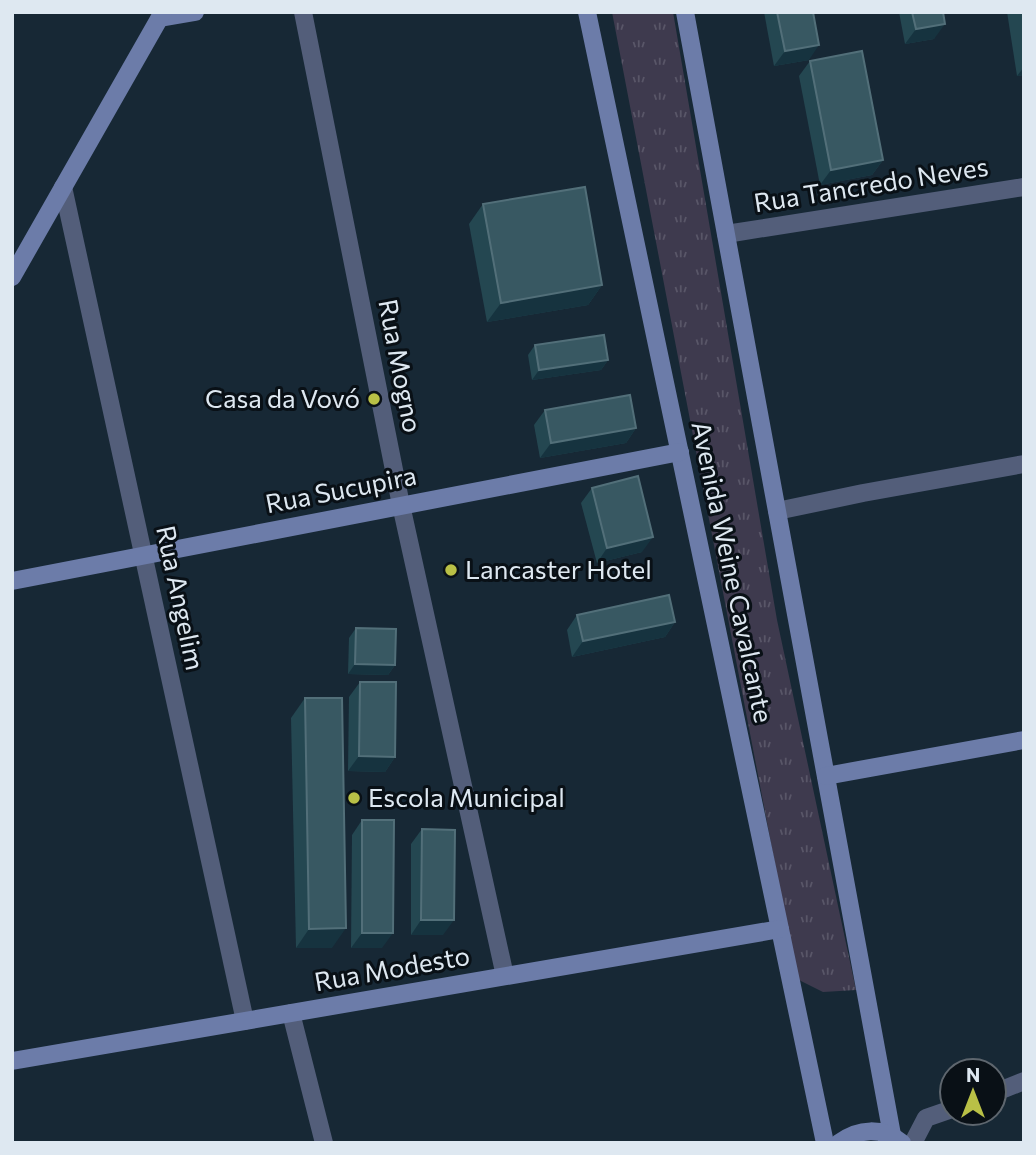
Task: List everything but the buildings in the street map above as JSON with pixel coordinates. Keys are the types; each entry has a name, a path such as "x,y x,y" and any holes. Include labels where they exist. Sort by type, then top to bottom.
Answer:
{"main road":[{"path":"12,277 162,15 195,12"},
{"name":"Avenida Weine Cavalcante","path":"587,12 825,1143"},
{"name":"Avenida Weine Cavalcante","path":"685,12 826,776 897,1139"},
{"name":"Rua Sucupira","path":"12,581 680,452"},
{"path":"826,776 1024,740"},
{"name":"Rua Modesto","path":"12,1060 780,929"},
{"path":"839,1143 856,1133 874,1130 897,1139"}],"street":[{"name":"Rua Mogno","path":"303,12 401,505 505,976"},
{"name":"Rua Angelim","path":"64,187 245,1021"},
{"name":"Rua Tancredo Neves","path":"726,234 1024,187"},
{"path":"777,511 863,492 1024,464"},
{"path":"291,1013 324,1143"},
{"path":"913,1143 926,1118 938,1113"}],"green space":[{"path":"612,12 673,12 777,620 856,990 823,992 797,979"}],"place":[{"name":"Casa da Vovó","path":"374,399"},
{"name":"Lancaster Hotel","path":"451,570"},
{"name":"Escola Municipal","path":"354,798"}]}
